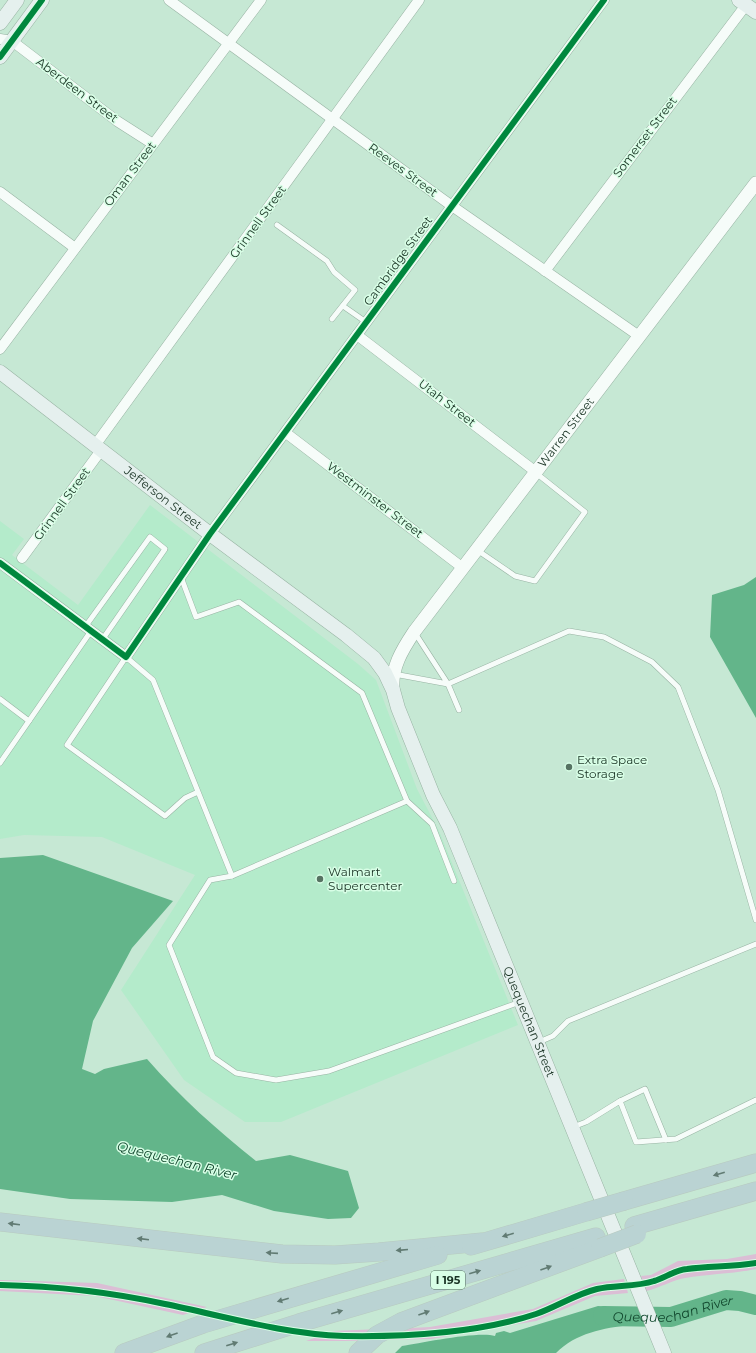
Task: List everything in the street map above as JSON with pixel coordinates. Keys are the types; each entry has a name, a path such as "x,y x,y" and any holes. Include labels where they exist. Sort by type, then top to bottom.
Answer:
{"highway":[{"name":"I 195","path":"124,1353 209,1322 242,1312 756,1163"},
{"name":"I 195","path":"204,1353 300,1323 598,1243 756,1191"},
{"path":"0,1222 182,1244 282,1254 329,1255 379,1252 482,1242"},
{"path":"361,1350 388,1328 401,1322 598,1243"}],"main road":[{"path":"0,23 17,0"},
{"path":"0,57 6,40 42,0"},
{"name":"Jefferson Street","path":"0,372 210,534 357,643 380,665 393,690"},
{"name":"Quequechan Street","path":"393,690 398,708 433,795 450,828 664,1353"}],"street":[{"name":"Reeves Street","path":"169,0 452,206 639,336"},
{"name":"Oman Street","path":"0,349 261,0"},
{"name":"Grinnell Street","path":"22,558 333,118 419,0"},
{"name":"Cambridge Street","path":"126,658 210,534 604,0"},
{"name":"Somerset Street","path":"545,271 747,6"},
{"name":"Aberdeen Street","path":"6,40 117,121 153,144"},
{"name":"Warren Street","path":"393,690 394,674 401,653 414,632 756,183"},
{"path":"0,192 75,248"},
{"name":"Utah Street","path":"357,335 536,472"},
{"name":"Westminster Street","path":"286,433 463,568"},
{"path":"0,563 126,658"}],"lane":[{"path":"277,224 327,262 334,272 355,290 332,319"},
{"path":"343,306 366,322"},
{"path":"477,550 515,576 535,581 585,512 536,472"},
{"path":"0,763 150,537 165,549 102,640"},
{"path":"181,577 196,616 239,602 362,693 407,801 432,824 454,881"},
{"path":"394,674 448,684 569,631 604,637 652,662 678,687 718,790 756,920"},
{"path":"414,632 448,684 459,710"},
{"path":"198,792 185,798 165,816 67,745 126,658 153,680 232,876"},
{"path":"0,699 29,721"},
{"path":"407,801 232,876 210,880 169,945 213,1057 236,1073 276,1080 329,1071 521,1001"},
{"path":"538,1042 553,1036 568,1021 756,944"},
{"path":"572,1127 586,1122 620,1101 645,1089 666,1140"},
{"path":"620,1101 636,1142 676,1139 756,1100"}],"shaded area":[{"path":"150,505 358,664 376,680 417,789 439,831 518,1025 281,1122 245,1122 184,1080 121,990 195,875 102,837 24,835 0,839 0,521 24,539 12,555 78,605"},
{"path":"756,1254 756,1269 675,1280 646,1291 641,1276 651,1275 678,1261 727,1259"},
{"path":"624,1279 628,1293 595,1296 536,1321 431,1339 373,1340 392,1329 430,1327 533,1309 593,1283"},
{"path":"0,1280 97,1283 207,1307 183,1315 95,1296 0,1291"},
{"path":"380,1329 362,1341 306,1341 334,1331"}],"water":[{"path":"756,577 756,718 710,637 712,595 744,585"},
{"path":"43,855 173,901 132,948 93,1021 82,1069 95,1074 104,1069 147,1059 172,1087 199,1113 256,1161 290,1155 348,1171 359,1208 351,1218 328,1219 274,1211 222,1195 172,1202 70,1199 0,1189 0,858"},
{"path":"598,1306 627,1309 631,1325 600,1330 581,1336 564,1346 556,1353 395,1353 402,1346 436,1340 476,1335 495,1336 496,1333 504,1331 510,1333"}],"waterway":[{"name":"Quequechan River","path":"603,1316 671,1317 726,1300 740,1301 756,1305"}],"cycle path":[{"path":"0,57 42,0"},
{"path":"0,563 126,657 210,534 604,0"},
{"path":"0,1285 62,1288 124,1296 254,1324 321,1335 391,1336 466,1330 490,1326 536,1314 581,1294 597,1289 647,1283 683,1270 756,1263"}],"place":[{"name":"Extra Space Storage","path":"569,767"},
{"name":"Walmart Supercenter","path":"320,879"}]}
